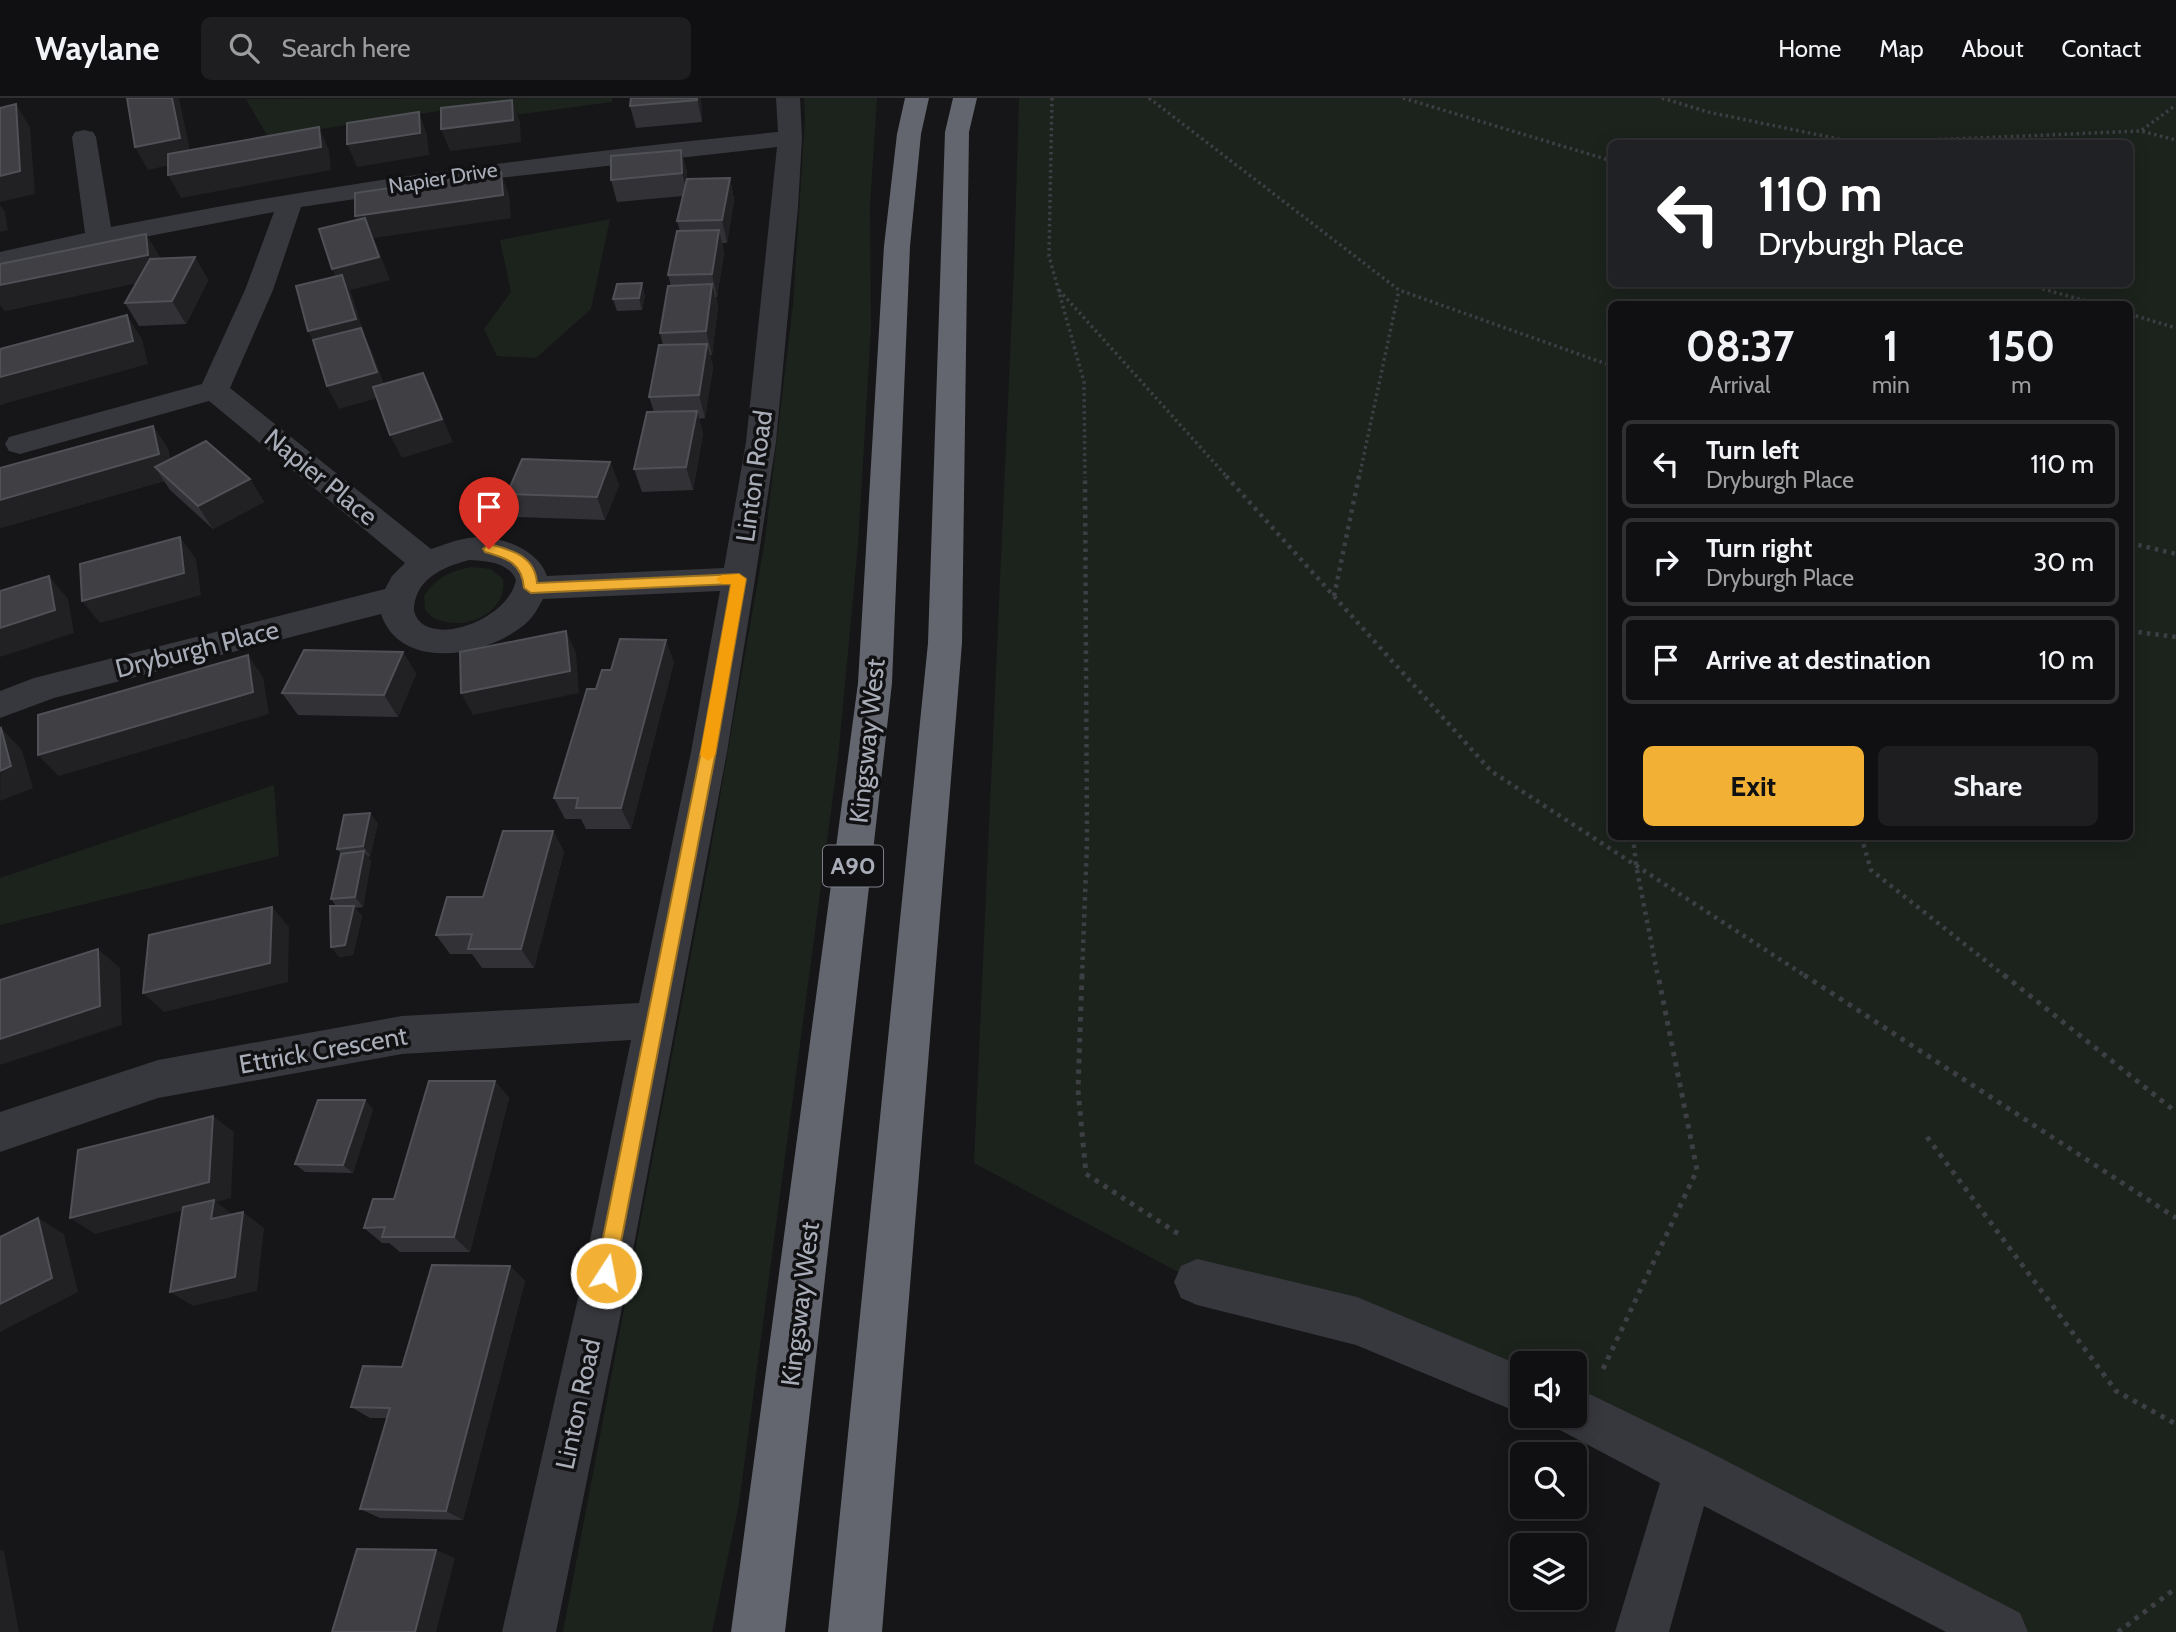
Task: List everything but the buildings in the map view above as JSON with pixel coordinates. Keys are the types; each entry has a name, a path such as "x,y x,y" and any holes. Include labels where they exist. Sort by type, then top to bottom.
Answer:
{"highway":[{"name":"Kingsway West","path":"758,1632 875,683 897,246 909,116 917,98"},
{"path":"855,1632 945,643 957,132 965,98"}],"street":[{"name":"Linton Road","path":"529,1632 601,1298 739,579 761,442 785,207 790,138 788,98"},
{"path":"84,137 99,236"},
{"name":"Napier Drive","path":"0,260 99,236 486,171 615,154 790,138"},
{"path":"20,444 214,390 259,290 290,202"},
{"name":"Napier Place","path":"214,390 427,563"},
{"path":"489,549 508,553 522,562 530,574 531,588 522,606 505,623 480,635 453,641 427,639 408,631 397,616 396,598 402,585 427,563 447,554 489,549"},
{"path":"531,588 739,579"},
{"name":"Dryburgh Place","path":"0,705 46,687 396,598"},
{"name":"Ettrick Crescent","path":"0,1132 158,1079 402,1035 656,1020"},
{"path":"1197,1282 1357,1321 1510,1385"},
{"path":"1587,1418 2001,1632"},
{"path":"1642,1632 1689,1469"}],"path":[{"path":"1052,98 1049,256 1084,382 1087,844 1078,1090 1086,1174 1192,1243 1197,1282"},
{"path":"1149,98 1399,290 1608,365"},
{"path":"1403,98 1608,160"},
{"path":"1662,98 1708,112 1843,140"},
{"path":"2141,131 2176,105"},
{"path":"1929,140 2141,131 2176,140"},
{"path":"2036,287 2086,301"},
{"path":"1059,290 1491,771 2176,1218"},
{"path":"1334,596 1399,290"},
{"path":"2133,315 2176,328"},
{"path":"2133,544 2176,554"},
{"path":"2133,631 2176,637"},
{"path":"1587,1395 1697,1170 1636,865 1633,840"},
{"path":"1862,840 1871,870 2176,1112"},
{"path":"1927,1137 2116,1391 2176,1424"},
{"path":"2118,1632 2176,1588"}],"shaded area":[{"path":"612,98 612,102 515,115 511,100 268,137 246,99"},
{"path":"804,98 877,98 870,206 871,329 858,545 838,758 739,1504 712,1632 563,1632 709,859 765,540 793,304 805,119"},
{"path":"1019,98 2176,98 2176,1632 2001,1632 1587,1418 1587,1351 1510,1351 1510,1385 1357,1321 1197,1282 974,1163 1014,267"},
{"path":"610,219 591,309 536,358 497,356 484,329 511,292 500,240"},
{"path":"472,567 491,569 503,579 503,590 493,609 484,616 462,623 437,619 425,610 424,596 434,584 451,573"},
{"path":"274,785 279,856 0,925 0,878"}],"slow traffic":[{"path":"708,755 739,579 722,579"}],"route":[{"path":"489,549 508,553 522,562 530,574 531,588 739,579 709,751 606,1273"}]}
